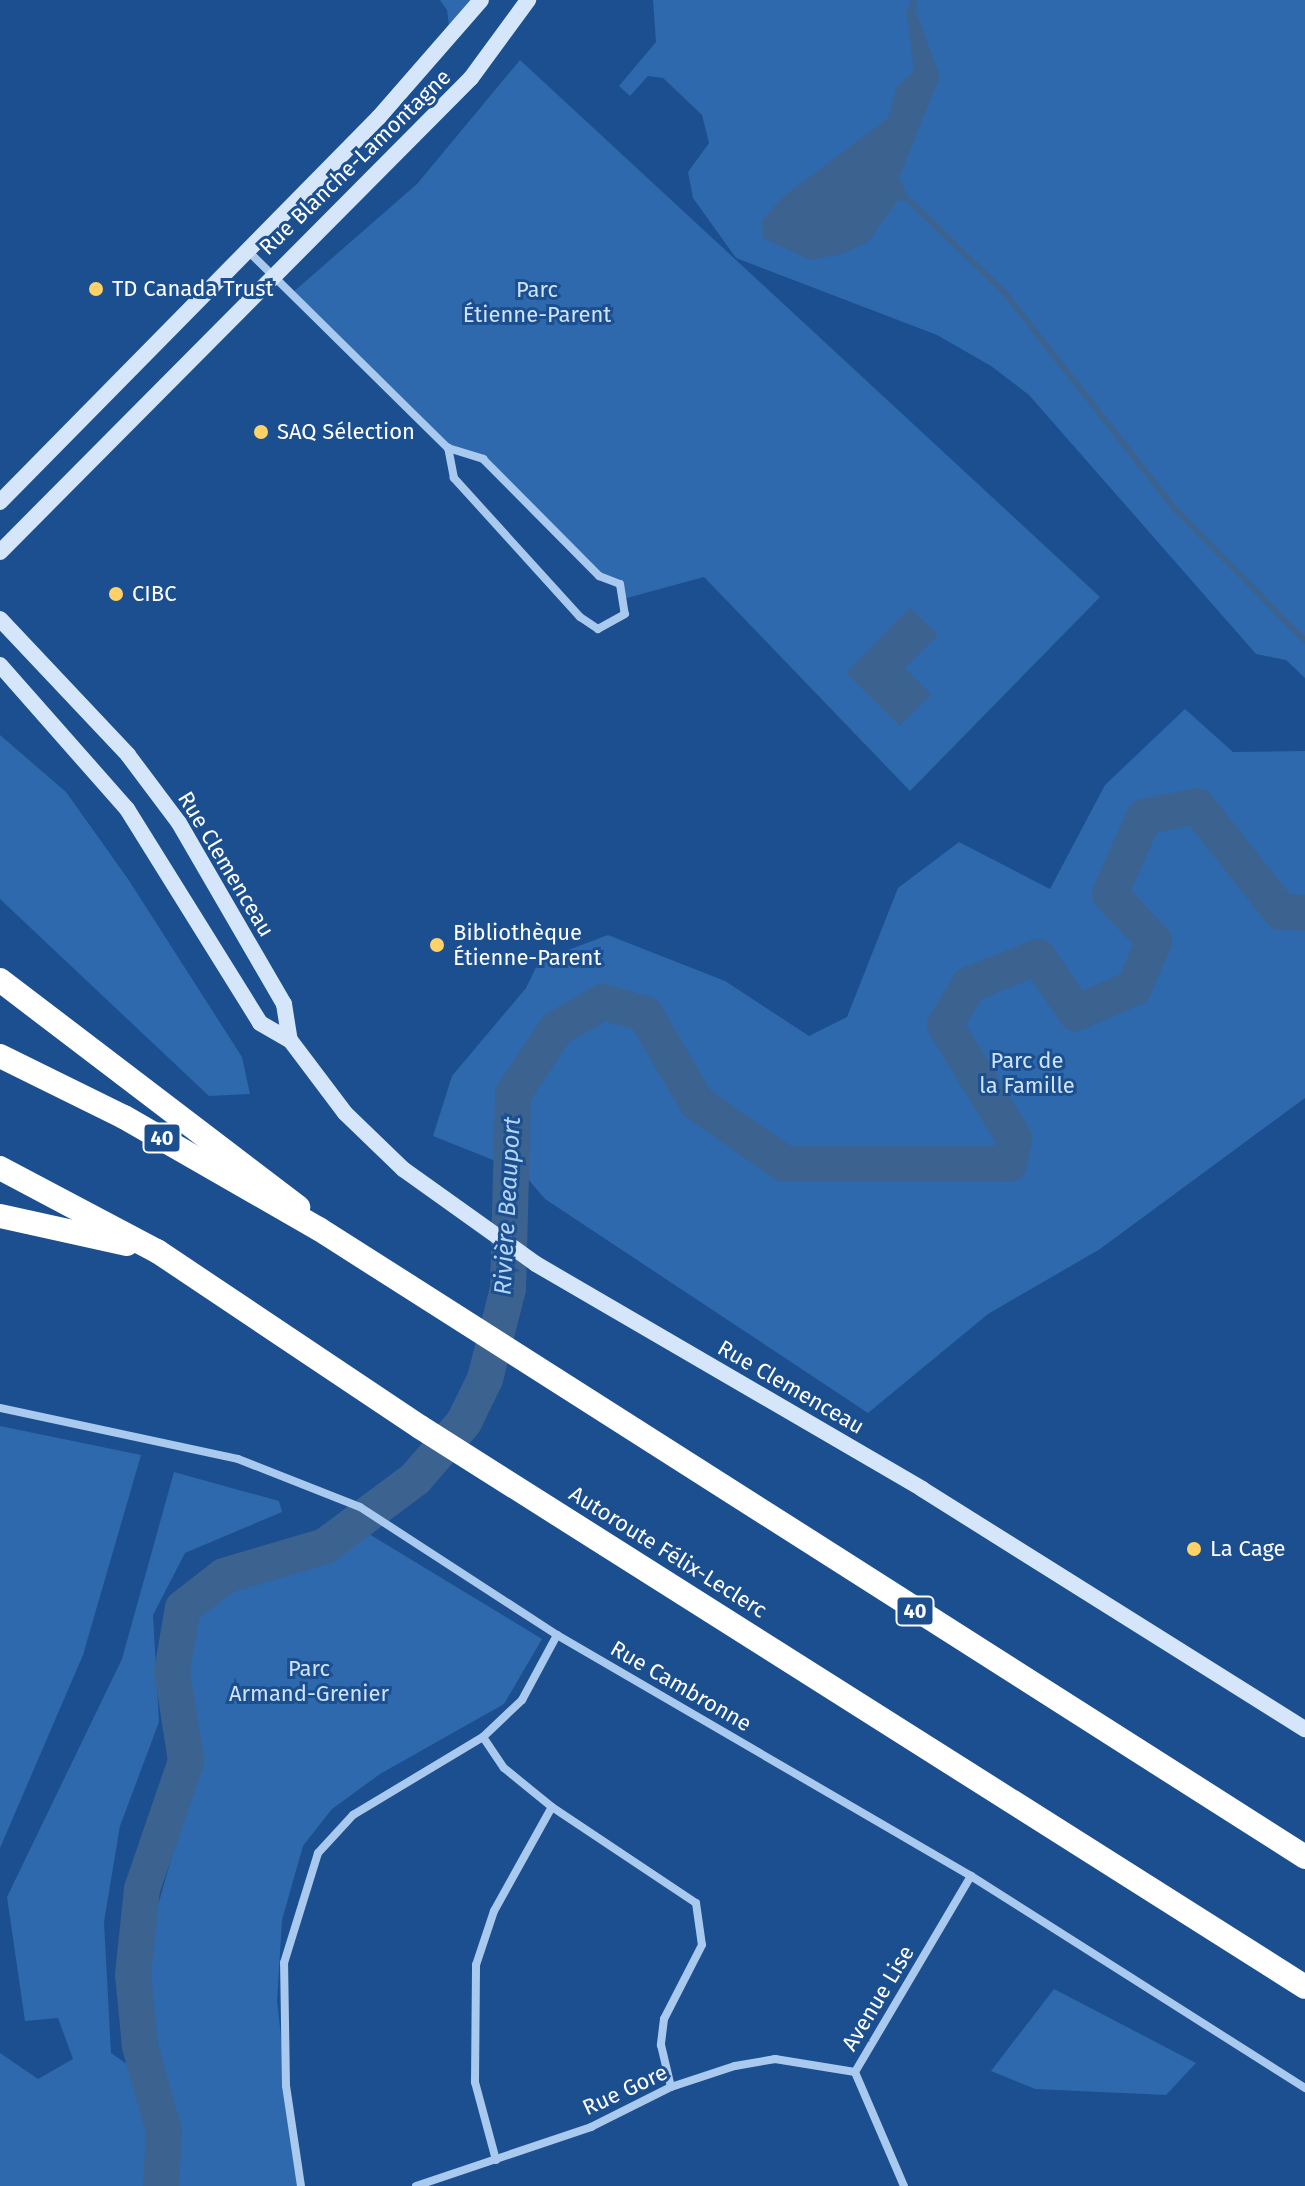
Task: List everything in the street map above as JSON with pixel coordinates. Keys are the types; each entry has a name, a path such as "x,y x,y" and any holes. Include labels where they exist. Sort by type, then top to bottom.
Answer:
{"highway":[{"path":"0,980 146,1098 272,1180 319,1229"},
{"name":"40","path":"0,1056 124,1117 319,1229 526,1364 1305,1857"},
{"name":"Autoroute Félix-Leclerc","path":"0,1168 157,1251 420,1427 1305,1987"},
{"path":"0,1216 157,1251"}],"street":[{"name":"Rue Blanche-Lamontagne","path":"0,502 451,41 481,0"},
{"name":"Rue Blanche-Lamontagne","path":"0,552 271,274 471,78 528,0"},
{"path":"247,250 448,448 483,459 599,576 620,584 625,614 598,629 580,617 454,478 448,448"},
{"name":"Rue Clemenceau","path":"0,619 128,755 179,823 284,1004 290,1040"},
{"name":"Rue Clemenceau","path":"0,665 127,809 260,1023 290,1040 355,1122 486,1232 922,1489 1305,1729"},
{"name":"Rue Cambronne","path":"0,1408 238,1459 360,1507 407,1534 557,1635 971,1876 1305,2088"},
{"path":"301,2186 284,2024 284,1963 297,1902 318,1853 353,1815 483,1737 522,1700 557,1635"},
{"path":"483,1737 504,1768 552,1807 696,1903 702,1945 664,2019 661,2045 671,2087"},
{"path":"496,2160 475,2082 476,1965 494,1911 552,1807"},
{"name":"Avenue Lise","path":"904,2186 855,2072 971,1876"},
{"name":"Rue Gore","path":"416,2186 591,2127 671,2087 775,2059 855,2072"}],"green space":[{"path":"440,0 481,0 451,41 447,10"},
{"path":"653,0 1305,0 1305,678 1286,660 1256,654 1029,395 991,366 937,335 736,258 693,198 688,172 709,143 702,115 663,78 648,76 630,96 619,86 656,42"},
{"name":"Parc Étienne-Parent","path":"520,60 1100,597 910,791 704,577 627,598 483,460 448,448 291,294 417,184"},
{"name":"Parc de la Famille","path":"1185,709 1233,752 1305,751 1305,1098 1100,1249 988,1314 868,1413 545,1199 521,1171 433,1136 452,1076 526,988 539,961 608,935 725,981 809,1036 847,1017 898,888 959,842 1050,889 1105,785"},
{"path":"0,735 66,792 128,879 242,1057 250,1094 209,1096 0,899"},
{"path":"0,1426 141,1455 83,1655 0,1848"},
{"name":"Parc Armand-Grenier","path":"174,1472 279,1501 282,1512 185,1553 153,1615 159,1722 120,1826 104,1922 111,2053 150,2080 159,2076 140,1968 199,1762 186,1649 204,1602 248,1575 369,1534 542,1639 504,1704 380,1774 332,1809 303,1846 282,1920 277,2001 298,2186 0,2186 0,2053 38,2079 73,2059 58,2018 25,2021 7,1897 122,1659"},
{"path":"1054,1989 1196,2063 1166,2095 1035,2089 991,2071"}],"shaded area":[{"path":"914,6 940,76 899,178 911,202 898,200 868,242 842,254 810,260 763,238 762,220 784,196 888,118 896,88 914,71 906,8"},
{"path":"910,608 938,635 905,668 931,694 900,726 846,673"}],"waterway":[{"path":"913,0 914,6"},
{"path":"911,202 1005,293 1176,510 1305,641"},
{"name":"Rivière Beauport","path":"161,2186 164,2131 140,2046 133,1975 142,1889 186,1761 172,1671 183,1608 224,1576 325,1546 415,1479 464,1422 485,1379 508,1289 513,1094 556,1029 603,1002 645,1014 697,1103 785,1164 1009,1164 1014,1138 945,1025 969,985 1038,957 1076,1013 1134,988 1154,941 1110,894 1144,817 1197,806 1281,912 1305,913"}],"place":[{"name":"TD Canada Trust","path":"96,289"},
{"name":"SAQ Sélection","path":"261,432"},
{"name":"CIBC","path":"116,594"},
{"name":"Bibliothèque Étienne-Parent","path":"437,945"},
{"name":"La Cage","path":"1194,1549"}]}
